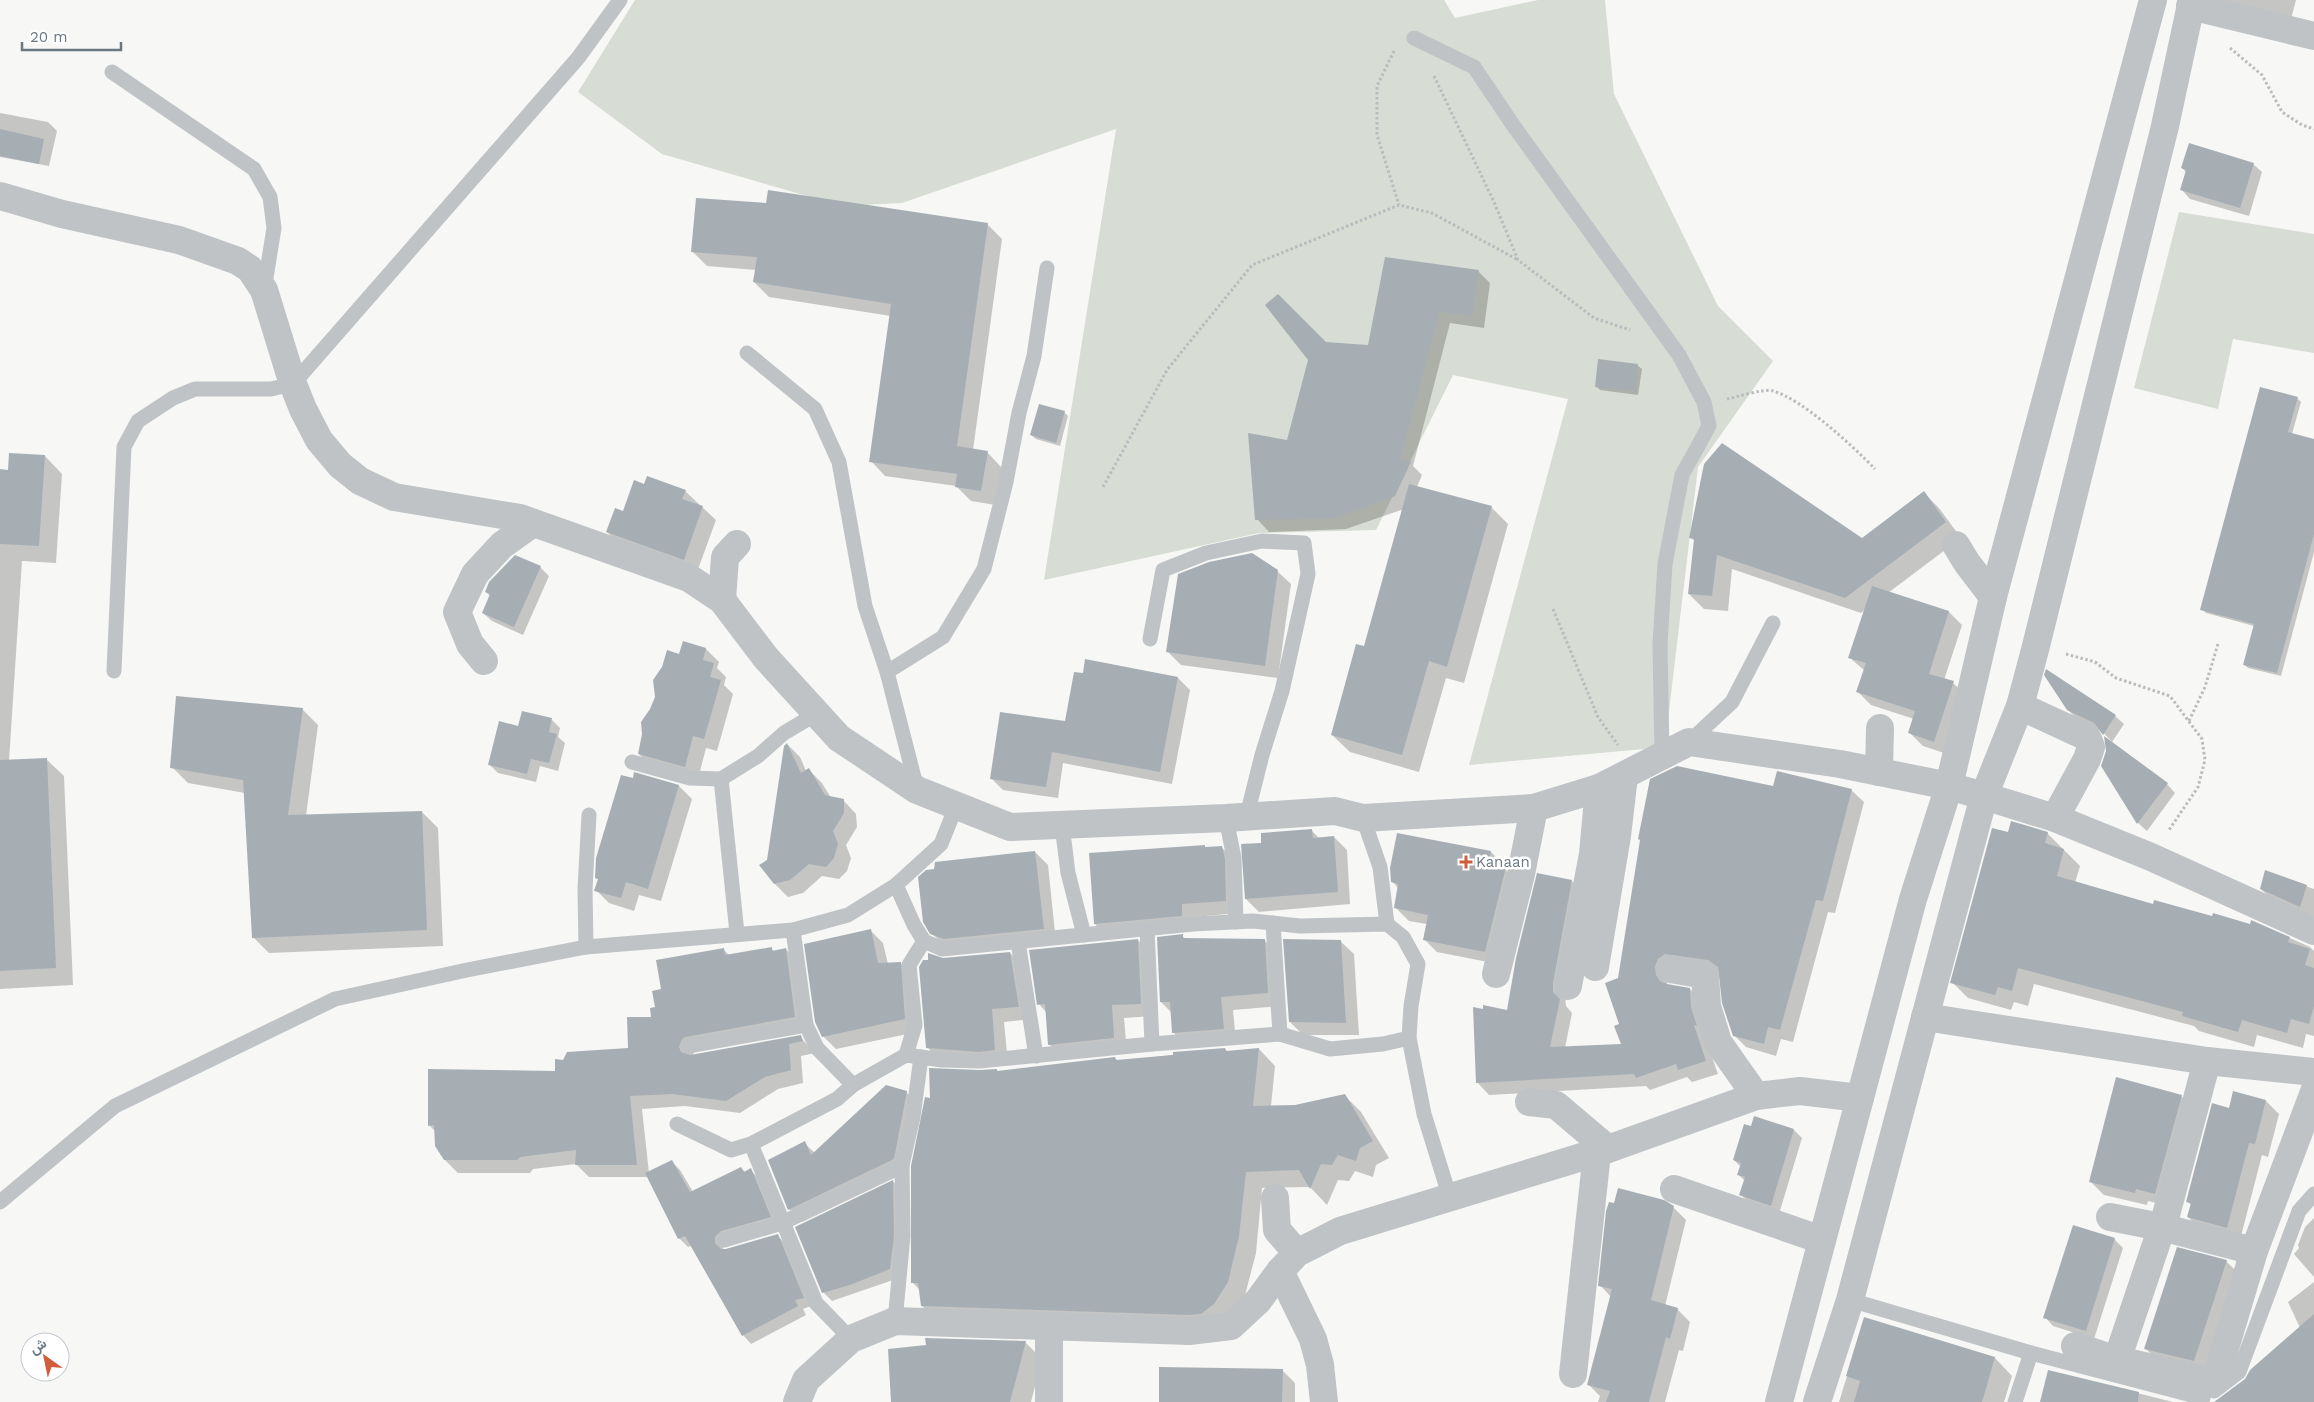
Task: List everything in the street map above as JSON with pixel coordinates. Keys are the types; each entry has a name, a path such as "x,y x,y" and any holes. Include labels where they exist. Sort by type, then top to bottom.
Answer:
{"street":[{"path":"1779,1402 1913,899 1948,786 1993,597 2153,0"},
{"path":"1817,1402 1850,1300 1984,796 2020,706 2165,126 2190,11 2314,36"},
{"path":"0,196 62,214 179,240 238,261 250,269 264,290 303,410 319,440 340,465 360,481 394,497 520,518 689,578 722,600 766,658 839,738 917,790 957,804 1010,827 1335,811 1364,818 1534,808 1600,788 1689,742 1781,754 1948,786 1984,796 2055,818 2151,857 2314,931"},
{"path":"484,661 470,644 457,612 475,574 502,544 533,523"},
{"path":"722,600 725,557 737,544"},
{"path":"1956,545 1993,597"},
{"path":"2020,706 2087,737 2091,747 2055,818"},
{"path":"1879,772 1880,728"},
{"path":"1595,967 1617,836 1630,773"},
{"path":"1568,986 1593,854 1600,788"},
{"path":"1496,974 1521,874 1534,808"},
{"path":"1670,970 1705,976 1707,1006 1718,1042 1756,1096"},
{"path":"1925,1017 2207,1061 2314,1072"},
{"path":"2117,1360 2161,1227 2207,1061"},
{"path":"797,1402 806,1380 851,1339 895,1321 1189,1331 1231,1326 1258,1301 1289,1262 1340,1231 1603,1151 1756,1096 1800,1090 1860,1098"},
{"path":"2075,1346 2117,1360 2215,1382 2254,1251 2314,1092"},
{"path":"1529,1102 1556,1105 1603,1151"},
{"path":"1573,1374 1603,1151"},
{"path":"1674,1189 1822,1240"},
{"path":"1275,1198 1277,1230 1313,1339 1320,1365 1324,1402"},
{"path":"2110,1217 2161,1227 2254,1251"},
{"path":"1049,1327 1050,1402"}],"lane":[{"path":"114,671 124,447 138,421 173,398 195,389 271,389 294,384 578,58 620,0"},
{"path":"1414,38 1474,67 1513,125 1679,356 1704,402 1709,426 1682,475 1665,564 1660,644 1662,755"},
{"path":"112,72 254,169 270,197 274,228 264,290"},
{"path":"887,672 943,637 984,569 1006,482 1019,413 1034,356 1047,268"},
{"path":"748,353 816,408 840,462 865,606 887,672 917,790"},
{"path":"1150,639 1163,570 1206,553 1262,541 1304,543 1308,574 1282,690 1262,755 1237,817 1234,858 1236,922"},
{"path":"1689,742 1732,702 1773,622"},
{"path":"632,762 690,778 721,779 758,756 784,733 816,714"},
{"path":"721,779 737,933"},
{"path":"0,1202 115,1106 335,999 586,947 737,933 793,930 848,915 896,885 941,844 957,804"},
{"path":"586,947 585,889 589,815"},
{"path":"1364,818 1380,867 1387,924"},
{"path":"1062,825 1068,873 1084,935"},
{"path":"896,885 914,925 924,941 942,950 1147,928 1253,921 1300,926 1387,924 1403,937 1418,964 1408,1038 1424,1114 1450,1198"},
{"path":"1273,923 1280,1034"},
{"path":"1147,928 1152,1044"},
{"path":"793,930 806,1025 817,1048 854,1085"},
{"path":"895,1321 903,1236 902,1165 913,1117 915,1025 909,965 924,941"},
{"path":"1018,942 1036,1056"},
{"path":"688,1046 806,1025"},
{"path":"677,1124 731,1150 751,1144 837,1099 854,1085 914,1056 979,1061 1280,1034 1330,1049 1383,1044 1408,1038"},
{"path":"751,1144 816,1303 851,1339"},
{"path":"724,1240 782,1223 902,1165"},
{"path":"1850,1300 2031,1353 2203,1400 2239,1372 2299,1211 2314,1194"},
{"path":"2015,1402 2031,1353"}],"path":[{"path":"2190,11 2262,75 2282,112 2302,125 2314,129"},
{"path":"1398,205 1377,135 1377,86 1395,48 1414,38 1448,101 1518,260"},
{"path":"1103,487 1167,370 1252,266 1398,205 1432,213 1518,260 1594,318 1669,342"},
{"path":"1704,402 1772,390 1802,407 1853,446 1875,468"},
{"path":"1553,609 1598,717 1630,773"},
{"path":"2189,722 2205,687 2218,644"},
{"path":"2036,646 2095,662 2116,678 2170,696 2202,739 2205,760 2198,786 2151,857"}],"shaded area":[{"path":"635,0 1444,0 1455,18 1538,0 1605,0 1614,94 1718,306 1773,361 1698,467 1667,728 1655,748 1469,765 1568,399 1453,375 1376,530 1259,533 1044,580 1116,129 902,203 842,206 662,154 578,92"},
{"path":"2179,212 2314,234 2314,353 2233,339 2218,409 2134,388"}],"building":[{"path":"0,129 44,139 39,164 0,156"},
{"path":"2189,143 2254,163 2240,208 2180,190 2186,170 2181,168"},
{"path":"768,190 988,223 957,446 988,451 981,491 955,487 957,474 869,462 891,304 753,282 757,257 691,252 696,198 766,203"},
{"path":"1385,257 1479,270 1472,316 1439,312 1400,460 1411,462 1395,496 1334,518 1255,520 1248,433 1287,440 1308,360 1265,305 1278,294 1326,342 1368,345"},
{"path":"1598,359 1638,364 1635,391 1595,387"},
{"path":"2260,387 2298,397 2288,432 2314,439 2314,534 2277,673 2243,665 2254,624 2200,610"},
{"path":"1039,404 1065,411 1056,443 1030,435"},
{"path":"1722,443 1862,538 1924,491 1946,522 1845,598 1717,555 1712,596 1688,594 1694,539 1689,538 1704,464"},
{"path":"9,453 45,455 39,546 0,544 0,469 8,470"},
{"path":"647,476 686,490 682,499 703,506 684,560 606,532 615,508 623,511 634,480 644,484"},
{"path":"1409,484 1492,506 1447,667 1429,661 1402,755 1331,735 1356,644 1364,646"},
{"path":"1252,553 1278,570 1265,666 1166,652 1178,574 1209,562"},
{"path":"515,555 541,566 514,627 482,613 490,594 485,592 489,582"},
{"path":"1872,586 1949,611 1929,674 1954,681 1934,742 1908,733 1915,711 1856,692 1866,663 1848,658"},
{"path":"683,641 706,648 703,660 714,663 710,677 721,680 704,739 693,736 685,767 638,754 642,734 641,722 650,709 655,697 653,680 662,667 667,650 679,654"},
{"path":"1085,659 1178,677 1160,772 1052,752 1046,787 990,779 1000,712 1065,721 1074,672 1083,673"},
{"path":"2046,669 2116,715 2103,735 2094,723 2067,710 2044,675"},
{"path":"176,696 303,708 288,815 422,811 427,930 252,938 243,780 170,768"},
{"path":"522,711 552,718 549,732 557,734 549,763 531,759 527,774 488,765 499,721 518,726"},
{"path":"2104,736 2168,783 2137,824 2101,766 2106,751"},
{"path":"787,743 801,773 809,768 825,795 844,799 844,813 833,831 838,844 834,858 826,867 809,864 790,880 774,884 759,865 767,860 784,746"},
{"path":"47,758 56,968 0,971 0,760"},
{"path":"1677,766 1773,786 1777,771 1852,789 1823,901 1816,900 1780,1030 1768,1027 1764,1044 1733,1036 1722,1003 1718,967 1708,960 1665,954 1658,959 1655,966 1656,975 1660,981 1667,984 1690,988 1691,1007 1697,1026 1694,1025 1706,1061 1678,1070 1676,1064 1636,1078 1634,1074 1476,1083 1473,1007 1483,1009 1483,1005 1507,1010 1516,958 1537,873 1572,880 1553,983 1553,992 1560,999 1550,1047 1621,1044 1614,1026 1619,1024 1605,983 1618,978 1640,840 1638,839 1650,779"},
{"path":"634,772 679,785 648,889 626,882 621,898 594,891 598,879 595,878 596,858 621,775 633,778"},
{"path":"2011,821 2048,832 2045,843 2064,849 2057,876 2153,904 2154,900 2212,916 2213,913 2250,924 2251,920 2290,937 2288,942 2310,949 2305,965 2314,968 2314,1006 2309,1024 2291,1019 2287,1033 2242,1020 2238,1032 2182,1016 2183,1012 2018,968 2012,991 1998,987 1995,995 1950,983 1992,828 2008,832"},
{"path":"1312,829 1313,838 1334,836 1338,892 1245,899 1241,844 1261,843 1261,833"},
{"path":"1397,833 1491,851 1489,864 1506,867 1485,952 1423,940 1428,915 1394,908 1398,884 1391,882 1390,868"},
{"path":"1205,845 1205,847 1222,846 1225,859 1226,901 1182,904 1182,916 1094,924 1089,853"},
{"path":"1035,851 1044,929 944,939 930,934 923,922 918,877 926,870 934,869 935,862"},
{"path":"2265,870 2307,885 2300,907 2260,889"},
{"path":"871,929 878,963 901,962 905,1019 822,1037 815,1022 804,944"},
{"path":"1183,934 1183,938 1265,939 1268,993 1221,997 1224,1029 1172,1033 1170,1002 1160,1002 1157,937"},
{"path":"1138,939 1141,1004 1112,1005 1114,1038 1048,1045 1045,1004 1037,1005 1029,950"},
{"path":"1283,939 1341,940 1346,1023 1289,1022"},
{"path":"772,947 772,951 786,948 795,1017 686,1037 682,1039 679,1047 681,1052 690,1055 801,1035 803,1041 789,1044 791,1070 765,1077 726,1101 672,1094 630,1096 637,1165 575,1165 576,1150 520,1157 517,1160 444,1160 435,1146 434,1125 428,1126 428,1069 555,1071 555,1059 563,1060 567,1052 628,1048 627,1017 651,1017 650,1008 655,1007 652,991 661,989 656,960 724,948 725,955"},
{"path":"1010,952 1019,1007 992,1009 995,1050 979,1052 926,1048 919,967 923,960 928,960 928,953 943,958"},
{"path":"1225,1048 1226,1051 1259,1048 1253,1106 1295,1105 1345,1094 1373,1141 1360,1148 1356,1161 1338,1155 1332,1165 1321,1164 1310,1189 1299,1170 1246,1172 1239,1236 1228,1282 1214,1304 1201,1314 1188,1315 921,1306 918,1283 911,1283 911,1166 925,1097 930,1098 929,1068 997,1069 997,1071 1115,1057 1116,1060 1173,1055 1173,1052"},
{"path":"2116,1077 2182,1095 2155,1194 2136,1189 2135,1193 2089,1182"},
{"path":"886,1085 907,1091 894,1159 788,1210 768,1160 805,1141 811,1155"},
{"path":"2233,1091 2266,1100 2255,1144 2249,1143 2227,1228 2187,1217 2191,1203 2186,1202 2212,1103 2229,1108"},
{"path":"1754,1116 1794,1129 1771,1206 1739,1195 1745,1177 1737,1175 1741,1163 1733,1160 1744,1124 1751,1126"},
{"path":"672,1160 690,1192 741,1167 744,1172 751,1168 771,1217 721,1231 715,1237 715,1243 721,1249 726,1249 778,1234 804,1298 795,1300 798,1306 742,1336 685,1236 678,1239 645,1173"},
{"path":"893,1180 894,1236 890,1269 850,1285 822,1293 795,1227"},
{"path":"1618,1188 1664,1200 1674,1206 1651,1300 1678,1308 1670,1339 1666,1337 1649,1402 1606,1402 1610,1391 1587,1385 1612,1289 1598,1286 1606,1211 1609,1202 1614,1203"},
{"path":"2073,1225 2115,1238 2086,1331 2043,1318"},
{"path":"2177,1247 2227,1260 2194,1361 2144,1349"},
{"path":"2314,1314 2314,1402 2214,1402 2245,1379 2250,1370"},
{"path":"1864,1317 1995,1357 1982,1402 1854,1402 1860,1381 1846,1376"},
{"path":"925,1338 1026,1341 1010,1402 891,1402 888,1349 926,1345"},
{"path":"1159,1367 1283,1369 1282,1402 1159,1402"},
{"path":"2048,1370 2139,1392 2138,1402 2040,1402"}],"place":[{"name":"Kanaan","path":"1466,862"}]}
